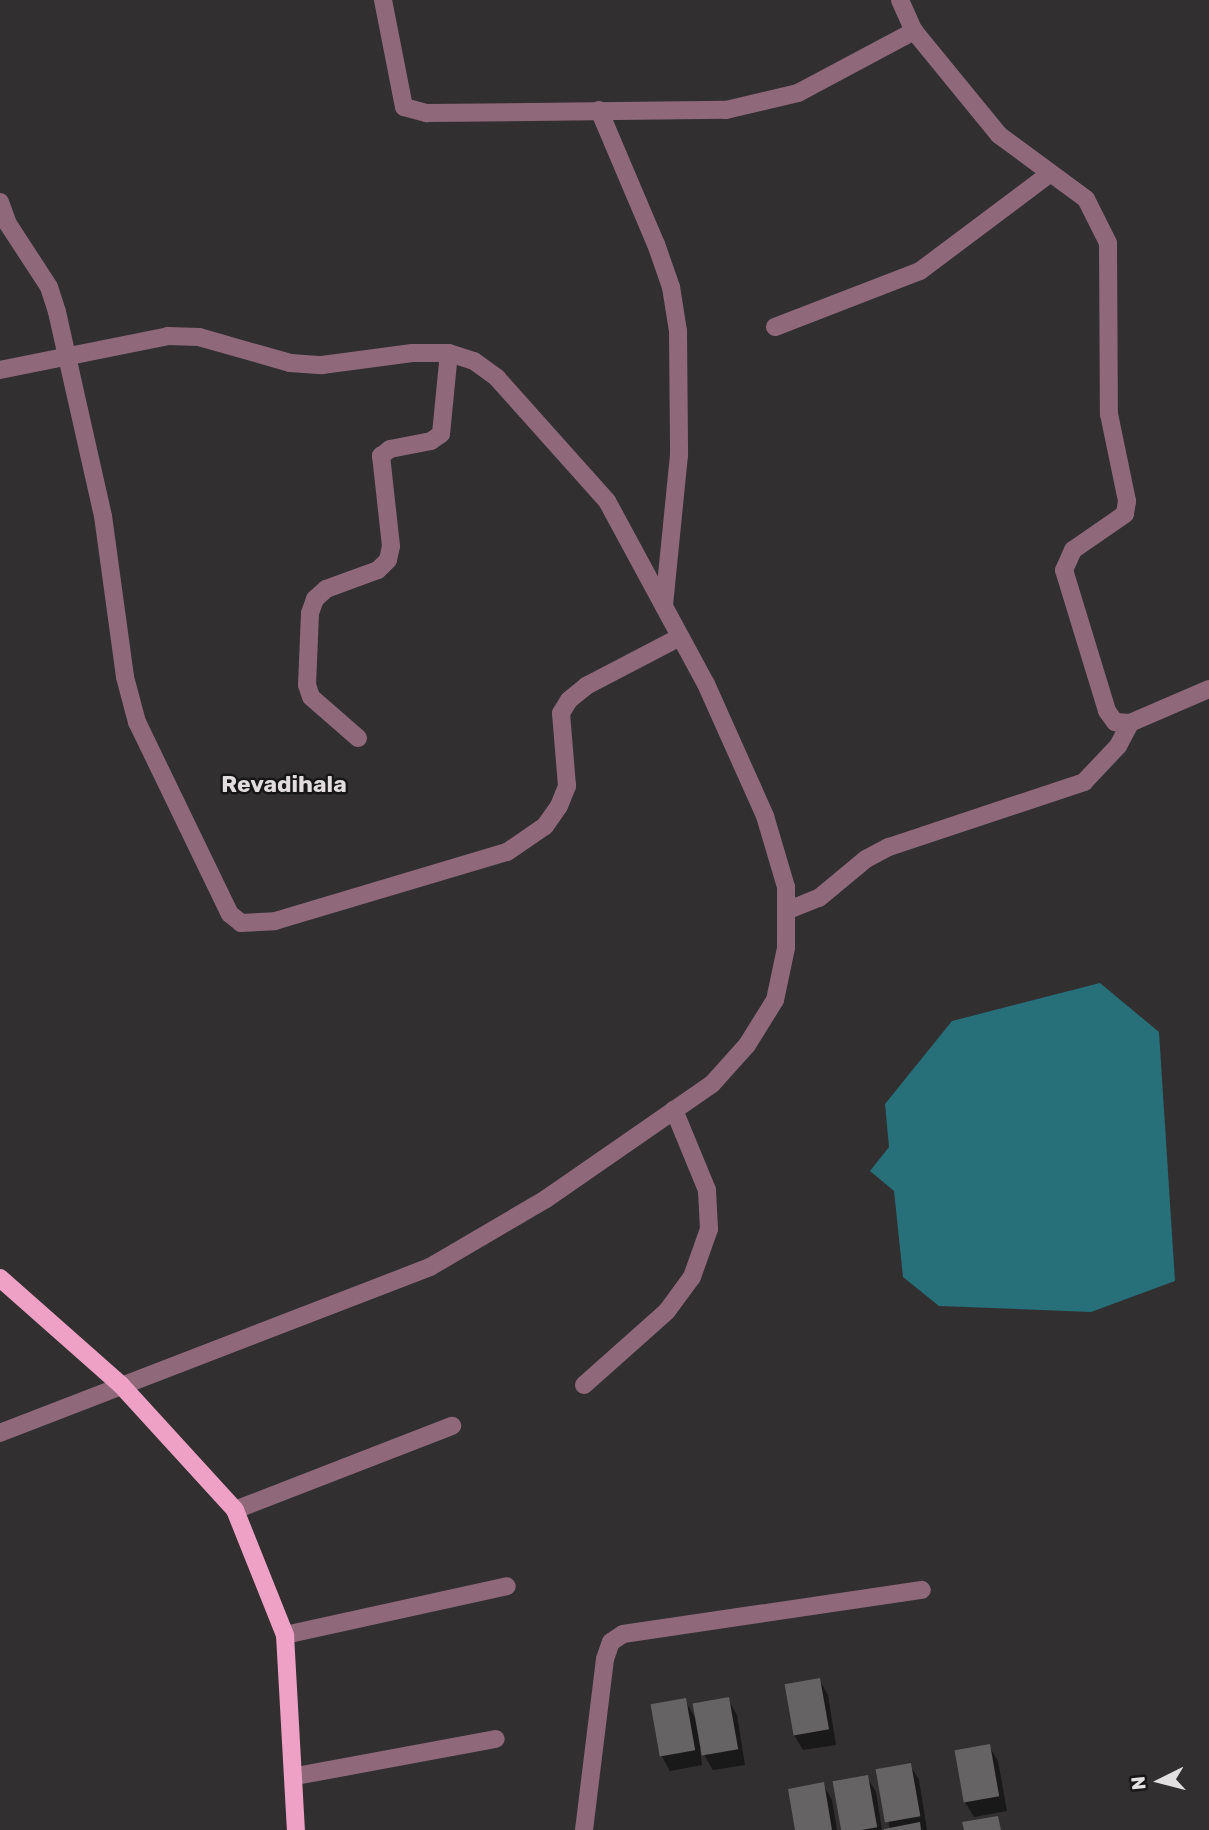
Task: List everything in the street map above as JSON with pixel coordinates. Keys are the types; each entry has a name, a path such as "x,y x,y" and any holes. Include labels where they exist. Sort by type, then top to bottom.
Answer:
{"main road":[{"path":"0,1278 121,1385 234,1510 285,1635 296,1776 296,1830"}],"street":[{"path":"383,0 404,107 427,113 599,110 694,112 761,104 798,93 914,31"},
{"path":"900,0 914,31 999,135 1086,200 1102,225 1111,261 1109,414 1127,500 1125,514 1073,550 1064,570 1107,711 1115,722 1130,723 1209,689"},
{"path":"599,110 656,244 671,287 678,331 679,455 664,606"},
{"path":"775,327 920,271 1049,174"},
{"path":"0,202 8,224 49,286 103,516 125,677 136,722 230,914 241,923 275,921 507,852 545,826 559,806 566,786 561,713 569,700 586,686 680,636"},
{"path":"0,370 168,336 199,337 301,364 449,353 474,361 497,378 607,501 680,636 765,817 786,887 786,948 775,1000 747,1045 712,1084 546,1199 430,1267 0,1433"},
{"path":"358,738 311,697 307,685 310,613 314,599 326,589 378,570 388,560 391,546 381,456 390,449 431,441 441,434 449,353"},
{"path":"786,911 818,898 866,859 889,847 1084,782 1118,746 1130,723"},
{"path":"584,1385 667,1311 692,1277 709,1229 707,1190 674,1110"},
{"path":"234,1510 452,1426"},
{"path":"285,1635 508,1586"},
{"path":"584,1830 605,1659 611,1642 623,1634 922,1590"},
{"path":"296,1776 496,1739"}],"water":[{"path":"1100,983 1159,1032 1175,1281 1091,1312 939,1306 903,1277 894,1191 870,1171 889,1147 885,1104 952,1021"}],"building":[{"path":"820,1678 829,1729 794,1735 785,1684"},
{"path":"729,1697 738,1749 702,1756 693,1703"},
{"path":"686,1698 695,1750 660,1756 651,1704"},
{"path":"990,1744 999,1796 964,1802 955,1750"},
{"path":"911,1763 920,1816 885,1822 876,1769"},
{"path":"868,1775 877,1827 841,1830 833,1781"},
{"path":"824,1782 832,1830 795,1830 788,1789"},
{"path":"998,1816 1001,1830 964,1830 962,1822"},
{"path":"920,1822 921,1830 884,1830 884,1829"}],"district":[{"name":"Revadihala","path":"284,784"}]}
